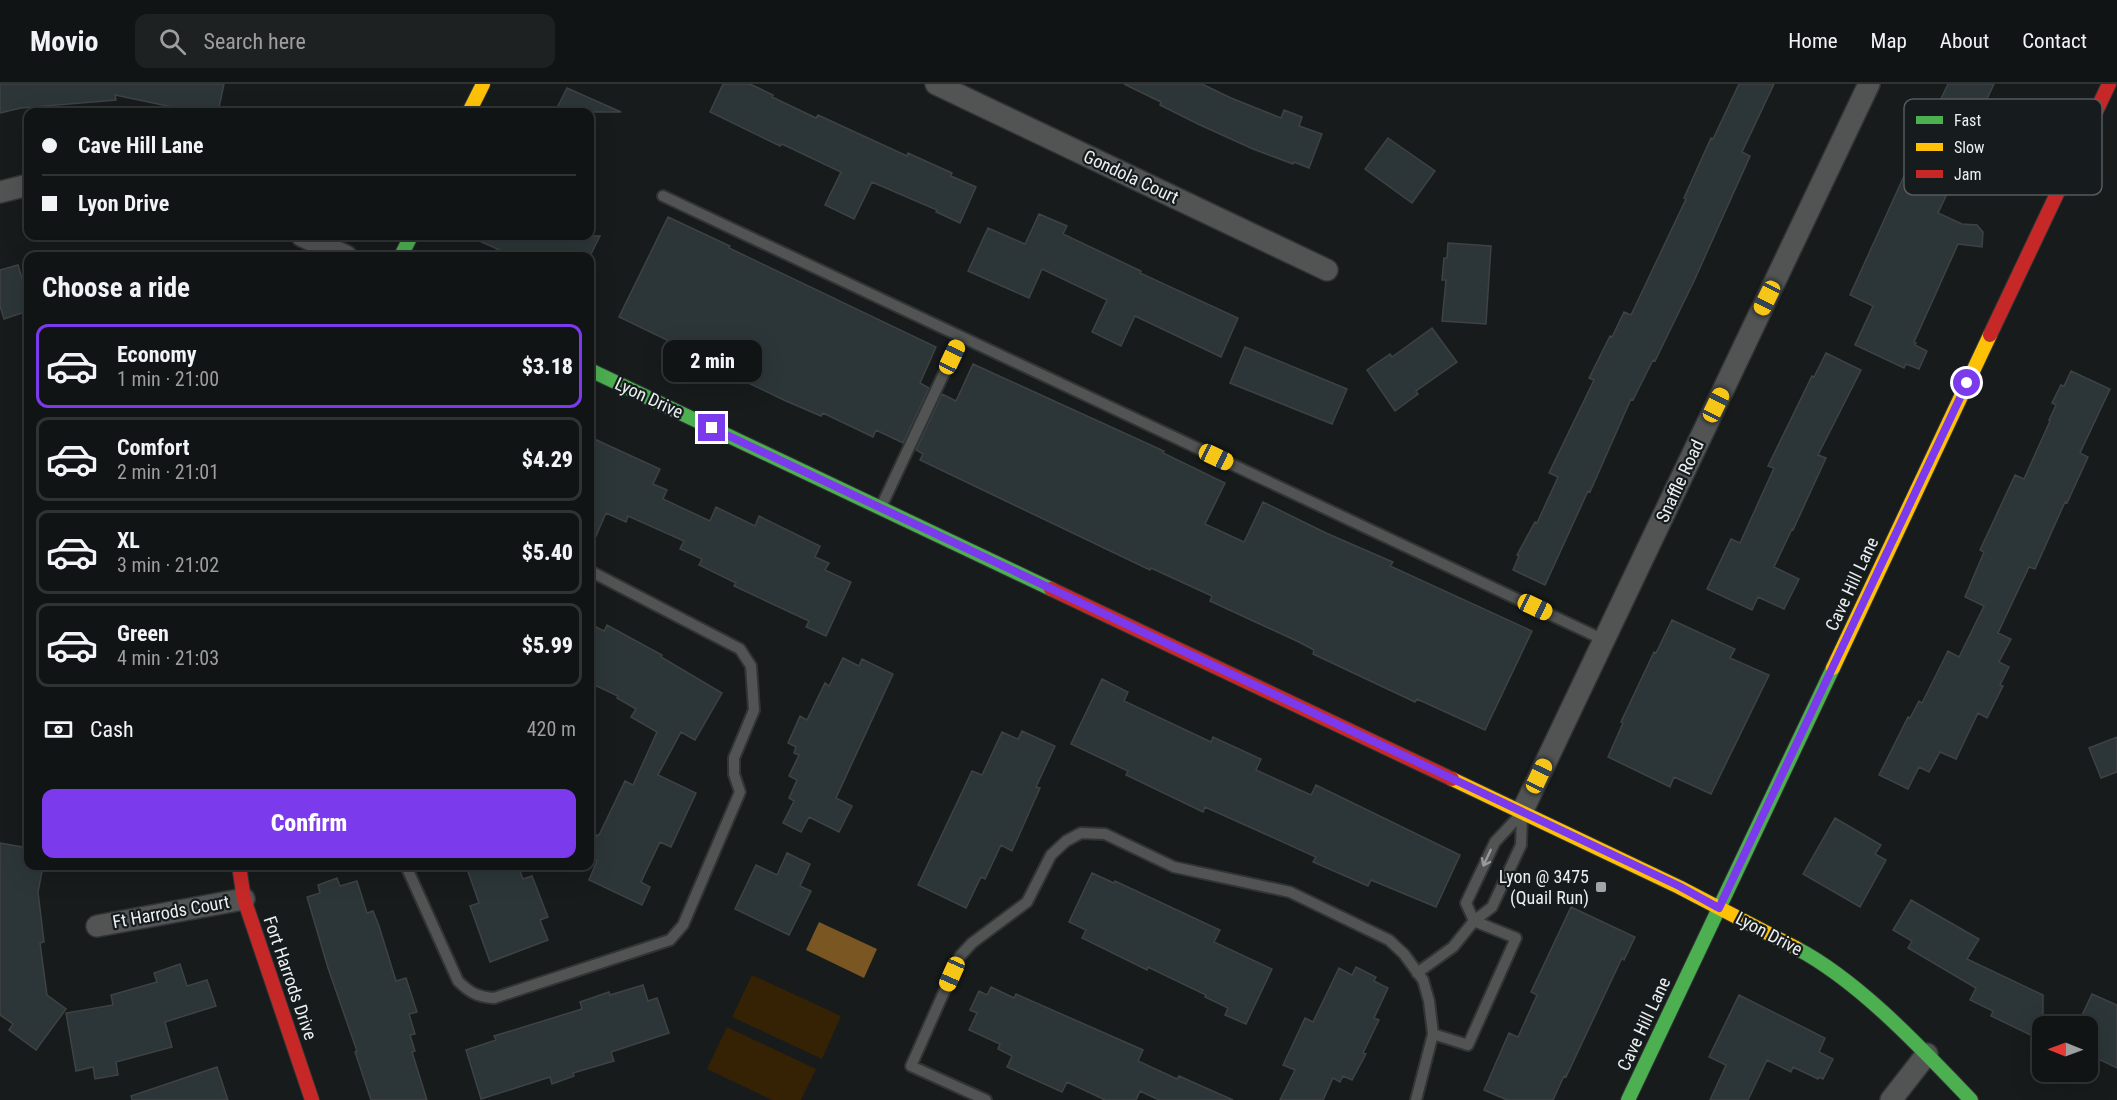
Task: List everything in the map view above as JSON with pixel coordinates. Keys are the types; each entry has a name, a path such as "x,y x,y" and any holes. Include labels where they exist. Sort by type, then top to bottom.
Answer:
{"street":[{"path":"471,108 483,84"},
{"name":"Gondola Court","path":"936,84 1327,270"},
{"name":"Snaffle Road","path":"1522,812 1869,84"},
{"name":"Cave Hill Lane","path":"2102,99 2109,84"},
{"path":"0,192 24,186"},
{"name":"Cave Hill Lane","path":"1628,1100 2056,195"},
{"path":"311,240 337,252"},
{"name":"Lyon Drive","path":"594,372 1679,886 1802,951 1854,987 1927,1054 1971,1100"},
{"name":"Fort Harrods Drive","path":"242,870 244,899 312,1100"},
{"name":"Ft Harrods Court","path":"97,926 244,899"},
{"path":"1891,1100 1927,1054"}],"lane":[{"path":"663,196 1604,640"},
{"path":"881,508 961,337"},
{"path":"408,870 458,981 467,990 480,997 494,998 670,940 683,925 740,792 734,774 734,758 754,710 751,666 740,649 594,573"},
{"path":"1433,1034 1468,1045 1516,938 1474,921 1466,903 1494,842 1522,812"},
{"path":"1418,973 1453,947 1474,921 1492,907 1521,845 1522,812"},
{"path":"986,1100 911,1066 960,956 972,943 1027,902 1051,855 1066,841 1081,833 1105,834 1174,867 1290,892 1389,940 1404,954 1423,980 1429,1000 1433,1034 1416,1100"}],"shaded area":[{"path":"819,922 877,949 864,978 806,950"},
{"path":"752,975 841,1016 822,1059 732,1017"},
{"path":"727,1027 816,1069 801,1100 772,1100 707,1069"}],"building":[{"path":"0,84 224,84 219,108 177,108 115,95 116,100 21,108 0,113"},
{"path":"723,84 750,84 816,118 818,115 907,156 908,153 976,187 960,223 936,212 937,210 872,182 854,219 825,205 841,172 710,112"},
{"path":"1124,84 1202,84 1281,118 1284,110 1302,117 1299,126 1322,134 1309,168 1294,162 1293,164 1198,124"},
{"path":"1739,84 1774,84 1742,152 1750,156 1694,281 1655,361 1653,360 1633,400 1631,399 1590,492 1588,491 1545,585 1513,570 1519,556 1517,555 1535,522 1537,523 1558,477 1549,473 1594,380 1589,378 1624,312 1631,315 1686,199 1684,198 1711,138 1713,139"},
{"path":"1948,84 1994,84 1987,99 1941,99"},
{"path":"567,88 621,112 594,112 594,108 557,108"},
{"path":"1388,138 1435,171 1412,203 1365,169"},
{"path":"1904,176 1904,195 1947,195 1938,213 1962,224 1977,225 1983,232 1982,247 1958,244 1914,342 1915,345 1927,351 1919,369 1906,364 1904,368 1855,345 1873,306 1850,295"},
{"path":"1039,214 1067,226 1063,234 1141,271 1140,273 1238,318 1221,357 1135,316 1121,346 1092,332 1107,300 1042,269 1029,298 968,271 988,228 1025,244"},
{"path":"668,217 936,347 920,383 929,388 903,443 876,430 873,437 823,413 821,416 786,401 719,369 721,366 619,317"},
{"path":"594,236 600,236 592,252 504,252 477,240 594,240"},
{"path":"1448,243 1491,246 1486,324 1442,321 1446,280 1442,280"},
{"path":"18,265 24,285 24,312 4,319 0,306 0,270"},
{"path":"1432,328 1457,362 1416,391 1418,394 1395,411 1367,370 1390,354 1392,357"},
{"path":"1245,347 1347,389 1332,424 1230,383"},
{"path":"1826,353 1861,370 1818,455 1826,458 1774,567 1799,579 1784,609 1758,597 1752,610 1707,589 1731,539 1740,543 1774,468 1768,466 1812,376 1814,377"},
{"path":"973,364 1164,451 1163,453 1225,483 1205,524 1244,542 1263,502 1393,562 1390,566 1532,631 1485,730 1417,699 1415,702 1313,654 1314,650 1299,642 1210,601 1212,596 1151,568 1150,570 920,460 923,454 916,450 942,394 956,401"},
{"path":"2071,371 2110,389 2080,453 2088,457 2067,503 2065,502 2035,569 2029,567 1998,633 2011,639 1999,662 2009,667 2000,685 2003,686 1987,718 1978,713 1956,759 1940,752 1929,772 1919,767 1908,789 1879,775 1908,717 1910,718 1919,701 1922,703 1948,651 1959,657 1984,606 1965,597 1984,552 1980,550 2015,475 2024,479 2056,405 2052,403"},
{"path":"594,439 660,469 653,484 667,490 663,499 710,521 716,507 755,526 759,516 820,546 815,557 829,563 825,570 851,582 826,636 806,627 809,621 734,586 736,583 699,565 702,559 680,549 684,541 628,516 626,522 606,513 594,541"},
{"path":"1672,620 1735,649 1730,658 1769,675 1711,794 1674,777 1670,787 1608,757 1623,723 1621,722"},
{"path":"607,625 662,655 661,657 722,693 695,740 681,732 658,775 696,793 671,847 660,842 641,882 650,887 642,905 589,880 597,861 594,860 594,841 625,781 633,785 657,732 631,717 636,709 617,698 618,696 594,685 594,626 604,631"},
{"path":"843,658 859,666 862,659 893,674 836,798 852,806 839,832 809,817 801,832 783,823 794,801 789,798 797,780 789,776 799,755 794,753 796,747 788,743 800,716 807,720 825,683 829,686"},
{"path":"1102,679 1128,692 1124,701 1211,742 1213,737 1261,759 1256,770 1311,795 1316,785 1460,855 1436,907 1371,880 1368,886 1313,862 1316,857 1205,807 1203,812 1126,775 1128,771 1071,744"},
{"path":"1022,731 1055,746 1036,787 1040,788 1012,851 1001,845 985,879 981,877 966,908 918,885 972,771 982,775 1002,732 1018,739"},
{"path":"2117,737 2117,772 2101,778 2089,748"},
{"path":"1835,818 1881,845 1875,854 1886,860 1860,907 1803,874"},
{"path":"0,843 24,847 24,870 42,870 38,892 44,942 40,943 47,995 66,1009 36,1050 9,1030 13,1024 0,1015"},
{"path":"787,853 810,864 800,886 811,891 789,935 735,909 756,865 777,875"},
{"path":"467,870 520,870 523,879 532,876 548,917 540,920 548,940 490,962 470,906 479,903"},
{"path":"1092,873 1114,883 1115,881 1220,930 1214,942 1272,969 1246,1024 1225,1015 1228,1008 1205,997 1206,995 1148,967 1147,970 1082,938 1086,930 1069,922"},
{"path":"337,878 340,886 357,881 367,913 373,911 379,926 396,981 406,978 417,1012 409,1014 415,1034 410,1035 415,1051 412,1052 427,1100 371,1100 307,897 320,893 318,885"},
{"path":"1911,900 1979,939 1967,959 2043,995 2043,1016 2032,1016 2032,1036 1991,1016 1993,1011 1970,1000 1976,988 1908,948 1912,941 1893,930"},
{"path":"1571,907 1635,937 1624,960 1622,958 1553,1100 1507,1100 1484,1090 1509,1033 1518,1037 1537,995 1531,992"},
{"path":"180,964 187,986 207,980 216,1006 165,1022 172,1047 116,1062 118,1075 95,1079 93,1067 76,1071 66,1013 113,1005 111,995 157,982 154,973"},
{"path":"1356,967 1376,977 1374,981 1388,988 1374,1018 1379,1020 1363,1053 1366,1054 1352,1080 1343,1076 1340,1082 1333,1078 1323,1100 1280,1100 1295,1070 1283,1065 1305,1018 1313,1022 1339,968 1352,975"},
{"path":"643,985 648,1001 657,998 669,1033 611,1052 614,1061 573,1073 574,1076 552,1084 550,1077 481,1099 466,1050 496,1040 494,1036 582,1009 580,1002 609,992 610,995"},
{"path":"991,987 1014,998 1016,994 1143,1050 1138,1061 1177,1079 1179,1076 1233,1100 1159,1100 1140,1091 1136,1100 1105,1100 1067,1082 1062,1092 1007,1067 1012,1056 998,1049 1000,1044 969,1030 977,1013 970,1010 979,991 987,995"},
{"path":"2092,994 2117,1005 2117,1068 2098,1059 2098,1016 2082,1016"},
{"path":"1739,995 1825,1038 1819,1052 1833,1059 1823,1079 1819,1077 1818,1079 1793,1067 1791,1072 1767,1060 1748,1100 1710,1100 1726,1065 1709,1057"},
{"path":"217,1067 228,1100 132,1100 131,1096"}],"traffic: fast":[{"path":"403,252 409,240"},
{"path":"594,372 1051,589"},
{"path":"1628,1100 1833,668"},
{"path":"1796,948 1843,978 1866,997 1911,1038 1971,1100"}],"traffic: slow":[{"path":"471,108 483,84"},
{"path":"1833,668 1990,335"},
{"path":"1452,779 1679,887 1796,948"}],"traffic: jam":[{"path":"2102,99 2109,84"},
{"path":"1990,335 2056,195"},
{"path":"1051,589 1452,779"},
{"path":"240,870 244,899 312,1100"}],"place":[{"name":"Lyon @ 3475 (Quail Run)","path":"1601,887"}],"route":[{"path":"712,428 1679,886 1719,908 1967,383"}]}
